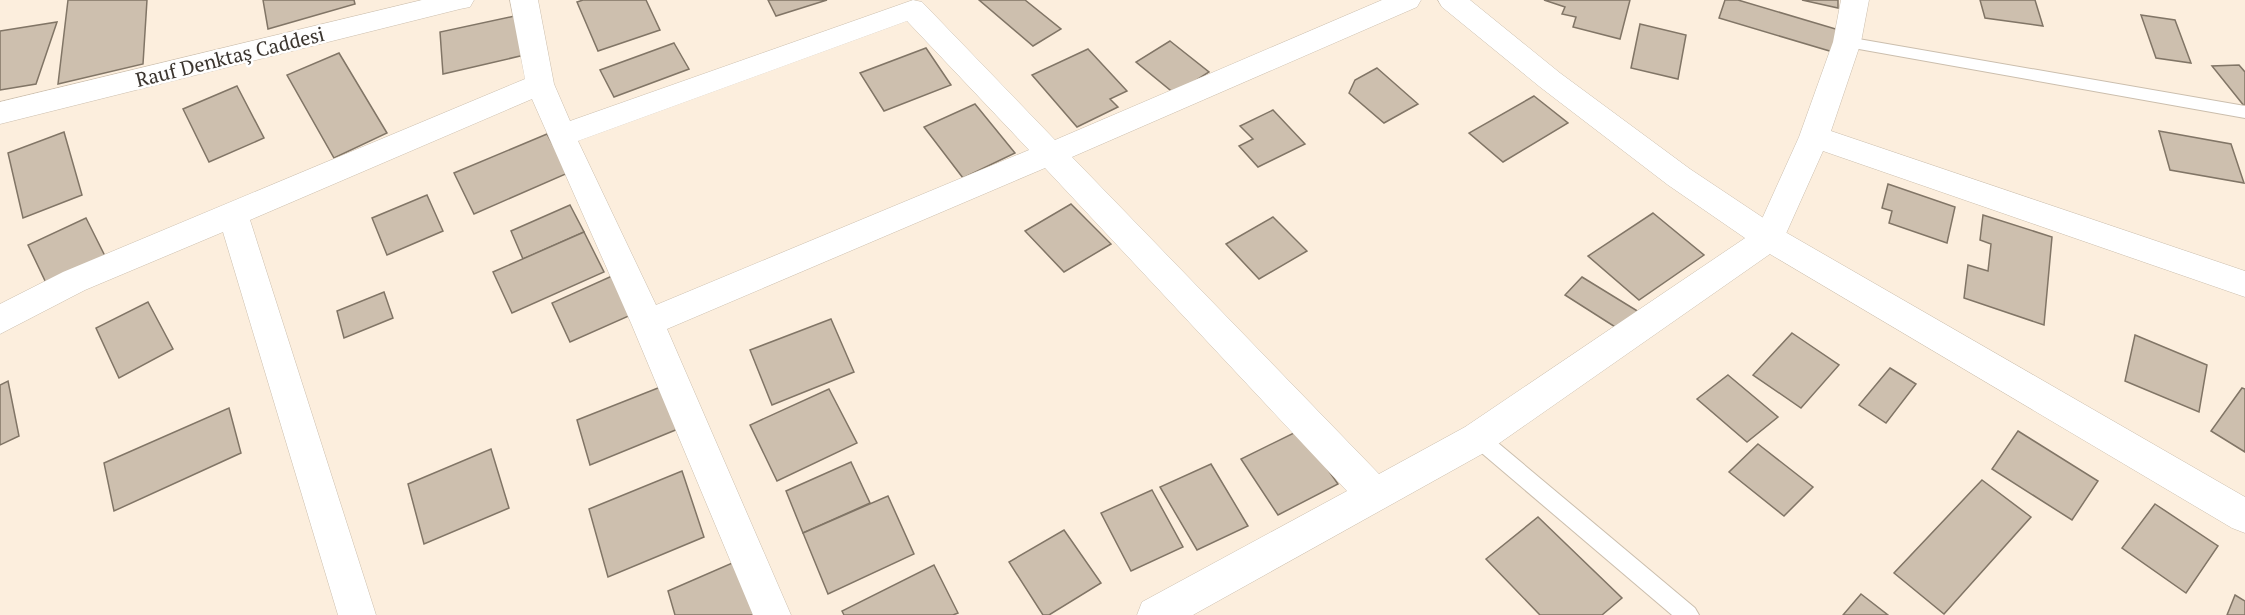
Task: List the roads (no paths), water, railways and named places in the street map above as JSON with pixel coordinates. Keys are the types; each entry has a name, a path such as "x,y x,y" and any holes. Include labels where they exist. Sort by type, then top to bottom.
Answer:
{"street":[{"name":"Rauf Denktaş Caddesi","path":"0,113 460,0"},
{"path":"524,0 540,84 561,136 648,323 772,615"},
{"path":"648,323 1050,154 1407,0"},
{"path":"1452,0 1550,80 1679,177 1769,238 2245,516"},
{"path":"1156,615 1373,493 1479,438 1769,238 1814,136 1847,42 1855,0"},
{"path":"561,136 912,9 1373,493"},
{"path":"0,320 74,282 540,84"},
{"path":"1814,136 2245,284"},
{"path":"233,214 357,615"}],"lane":[{"path":"1847,42 2245,112"},
{"path":"1479,438 1688,615"}]}
